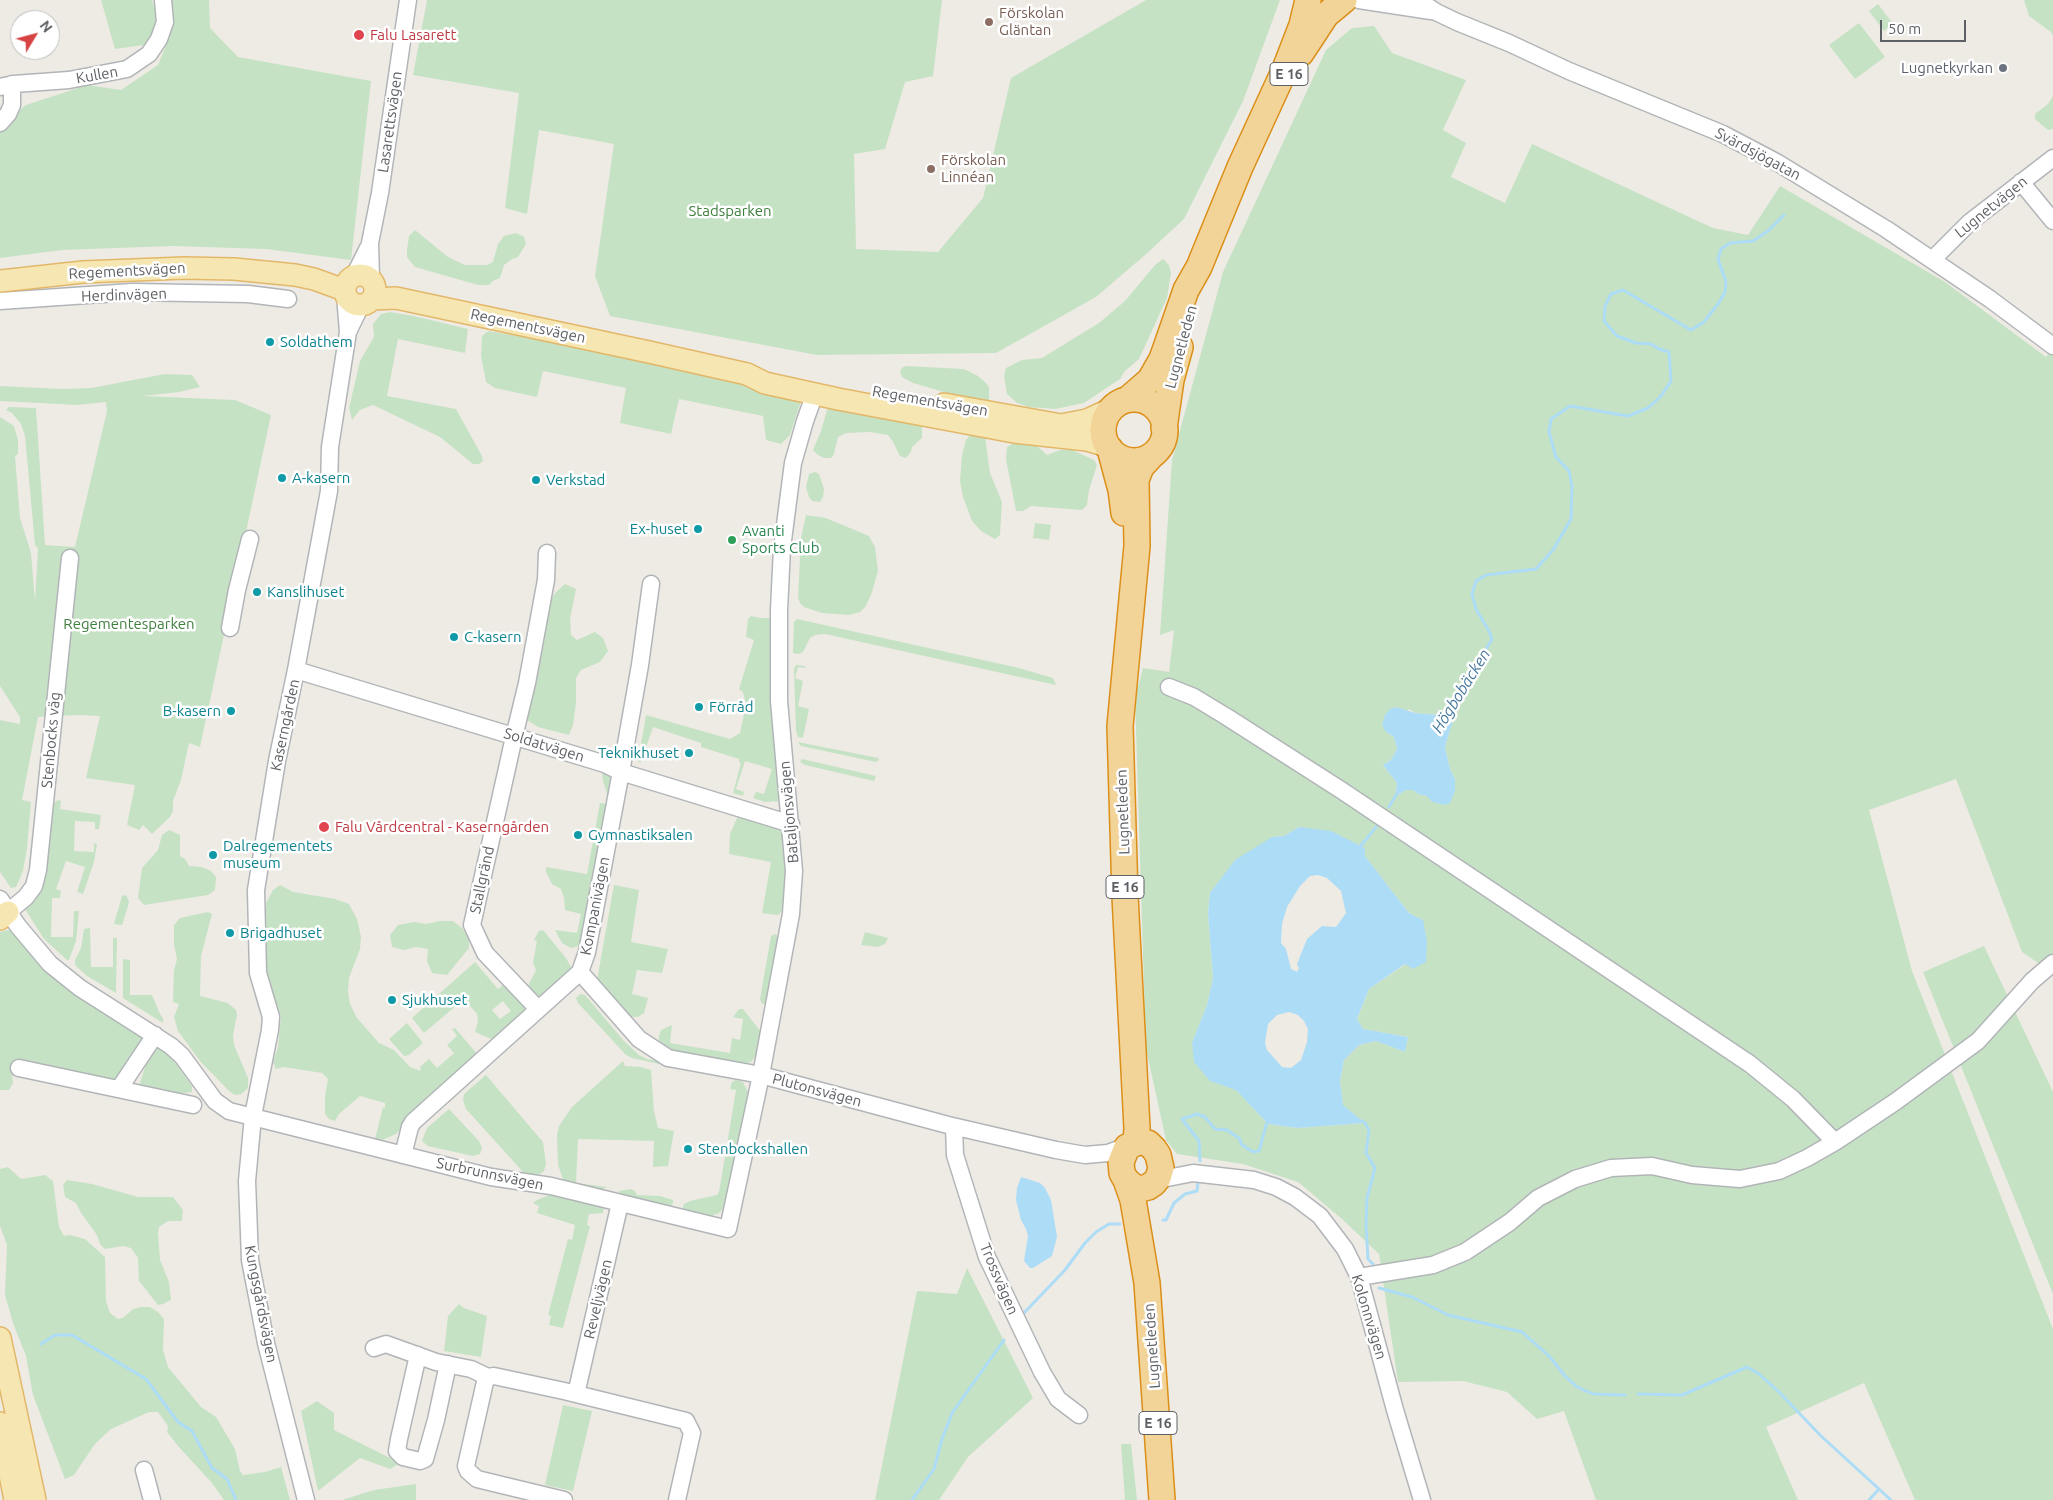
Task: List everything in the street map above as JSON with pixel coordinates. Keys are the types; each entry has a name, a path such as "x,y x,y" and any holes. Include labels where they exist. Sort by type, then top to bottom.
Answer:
{"highway":[{"name":"Lugnetleden","path":"1119,404 1150,380 1167,348 1186,290 1199,267 1245,156 1285,69 1302,25 1308,0"},
{"name":"Lugnetleden","path":"1245,156 1297,60 1326,15 1344,0"},
{"name":"Lugnetleden","path":"1164,428 1171,380 1196,292 1199,267"},
{"path":"1119,404 1141,400 1154,406 1161,414 1164,428"},
{"name":"E 16","path":"1109,448 1104,438 1103,427 1105,418 1119,404"},
{"name":"E 16","path":"1152,455 1162,442 1164,428"},
{"name":"Lugnetleden","path":"1109,448 1120,490 1124,516 1123,545 1117,590 1114,657 1114,690 1120,726"},
{"path":"1109,448 1122,458 1130,460 1142,459 1152,455"},
{"name":"Lugnetleden","path":"1145,1148 1152,1119 1134,1048 1125,896 1120,726 1136,563 1136,480 1141,467 1152,455"},
{"name":"E 16","path":"1125,1179 1121,1162 1125,1150 1145,1148 1161,1168 1155,1181"},
{"name":"Lugnetleden","path":"1125,1179 1133,1200 1147,1283"},
{"path":"1125,1179 1134,1187 1140,1189 1148,1187 1155,1181"},
{"name":"Lugnetleden","path":"1155,1181 1149,1208 1147,1283 1162,1500"}],"main road":[{"name":"Regementsvägen","path":"0,281 84,272 184,268 249,270 314,279 747,374 767,371 817,387 1015,424 1087,440 1109,448"},
{"name":"Regementsvägen","path":"1015,424 1068,424 1087,420 1119,404"},
{"path":"0,1338 35,1500"},
{"path":"0,1423 15,1500"}],"street":[{"name":"Kullen","path":"0,123 8,114 12,105 6,86 68,80 128,69 149,54 159,39 165,22 163,0"},
{"name":"Lasarettsvägen","path":"359,288 380,193 408,0"},
{"name":"Svärdsjögatan","path":"1359,0 1436,12"},
{"name":"Svärdsjögatan","path":"1418,0 1436,12 1506,49 1569,71 1723,134 1746,146 1833,195 1990,299 2053,346"},
{"name":"Lugnetvägen","path":"1932,260 1970,222 2053,158"},
{"path":"2021,182 2053,221"},
{"path":"248,294 249,270"},
{"name":"Kaserngården","path":"253,1116 271,1017 258,973 257,877 277,761 329,491 330,448 348,332 359,288"},
{"name":"Herdinvägen","path":"0,302 132,292 248,294 288,299"},
{"name":"Bataljonsvägen","path":"728,1229 761,1076 791,914 794,870 779,701 779,610 782,548 793,463 817,387"},
{"path":"230,628 237,590 250,539"},
{"name":"Stallgränd","path":"538,1009 485,953 472,925 514,736 528,683 546,580 547,553"},
{"name":"Stenbocks väg","path":"3,910 26,897 34,886 38,870 70,558"},
{"name":"Kompanivägen","path":"403,1155 413,1122 580,972 587,952 621,772 652,584"},
{"name":"Soldatvägen","path":"296,670 605,764 621,772 791,824"},
{"path":"1169,687 1194,697 1334,785 1750,1064 1793,1098 1835,1142"},
{"path":"3,910 50,964 80,988 155,1035 182,1056 215,1101 229,1110 253,1116"},
{"path":"1359,1277 1433,1265 1465,1252 1510,1222 1538,1198 1575,1179 1612,1168 1652,1166 1692,1175 1740,1179 1779,1171 1835,1142 1896,1102 1978,1041 2032,981 2053,963"},
{"name":"Plutonsvägen","path":"580,972 639,1039 668,1058 761,1076 954,1127 1086,1156 1111,1167 1125,1179"},
{"path":"118,1089 155,1035"},
{"path":"19,1068 193,1105"},
{"name":"Surbrunnsvägen","path":"253,1116 491,1177 551,1186 728,1229"},
{"name":"Kungsgårdsvägen","path":"253,1116 247,1181 250,1260 266,1343 306,1500"},
{"name":"Trossvägen","path":"954,1127 955,1155 990,1265 1042,1372 1058,1398 1079,1415"},
{"name":"Plutonsvägen","path":"1086,1156 1145,1148"},
{"name":"Kolonnvägen","path":"1145,1148 1193,1173"},
{"name":"Kolonnvägen","path":"1155,1181 1193,1173 1254,1180 1276,1187 1295,1197 1320,1216 1345,1250 1359,1277 1395,1410 1422,1500"},
{"name":"Reveljvägen","path":"576,1394 620,1203"},
{"path":"374,1348 386,1344 448,1364 471,1369 488,1377 494,1376 680,1418 688,1423 692,1433 676,1500"},
{"path":"418,1355 398,1439 397,1451 402,1457 425,1459 448,1364"},
{"path":"488,1377 485,1382 466,1466 468,1471 477,1479 564,1500"},
{"path":"144,1470 152,1500"}],"green space":[{"path":"101,0 152,0 160,24 151,44 115,49"},
{"path":"165,0 209,0 210,28 238,57 371,81 351,260 266,249 173,246 62,250 0,258 0,126 26,105 87,85 121,90 158,65 169,38"},
{"name":"Stadsparken","path":"427,0 942,0 933,76 905,82 885,149 854,154 856,249 938,252 983,198 1011,78 1146,0 1280,0 1243,101 1184,219 1096,297 996,353 817,355 610,316 595,276 614,144 539,130 527,214 505,208 519,93 413,75"},
{"path":"2024,0 2053,0 2053,37 2051,32 2029,16"},
{"path":"1878,4 1893,24 1884,31 1869,11"},
{"path":"1859,23 1885,57 1855,79 1829,45"},
{"path":"1374,26 1392,53 1466,80 1443,130 1466,143 1451,177 1505,203 1532,144 1713,228 1748,235 1780,186 1945,282 2046,357 2053,348 2053,973 2022,952 1956,779 1869,810 1912,971 2053,1329 2053,1500 1915,1500 1864,1383 1766,1427 1798,1500 1596,1500 1564,1411 1537,1419 1507,1392 1463,1381 1398,1382 1379,1254 1342,1219 1298,1182 1243,1164 1177,1154 1166,1140 1146,1049 1135,698 1143,668 1169,672 1174,630 1160,635 1172,460 1223,272 1326,50 1352,28","holes":["1409,709 1415,713 1454,716 1445,747 1450,769 1455,779 1427,796 1418,794 1413,790 1406,790 1400,794 1396,792 1397,783 1383,765 1391,760 1397,749 1394,737 1386,732","1299,827 1365,848 1365,856 1409,913 1423,920 1406,964 1369,989 1357,1020 1363,1029 1408,1037 1405,1052 1376,1041 1359,1045 1344,1060 1340,1081 1343,1105 1364,1123 1297,1128 1268,1124 1192,1043 1207,1005 1213,978 1208,913 1210,893 1272,837 1284,836"]},
{"path":"2053,96 2053,129 2048,130 2035,119 2035,114 2048,104"},
{"path":"415,230 448,257 465,265 487,265 493,262 498,244 504,236 516,233 524,237 526,244 518,257 504,265 500,278 489,285 478,285 415,267 407,257 407,250 409,236"},
{"path":"1163,259 1169,265 1171,273 1167,298 1139,359 1125,371 1120,379 1084,403 1055,409 1029,407 1017,403 1007,394 1004,376 1006,368 1022,360 1042,358 1099,323 1125,301 1155,265"},
{"path":"390,312 468,329 465,353 398,339 387,396 456,409 482,456 483,461 479,464 473,464 440,437 373,405 360,410 352,420 349,408 360,361 374,337 373,324 381,314"},
{"path":"488,331 658,359 801,401 790,435 781,444 766,440 763,416 679,399 671,434 620,423 626,388 543,371 537,397 495,388 486,382 481,356 482,336"},
{"path":"903,367 964,369 978,376 986,383 989,387 989,400 985,404 913,383 902,377 900,371"},
{"name":"Regementesparken","path":"165,374 192,375 200,387 179,392 143,396 235,400 271,415 200,747 189,743 181,780 173,801 173,811 170,817 152,834 143,825 139,830 127,825 135,785 86,778 100,716 38,717 22,800 31,802 27,848 23,871 16,887 11,888 0,872 0,720 20,724 20,717 0,686 0,417 14,426 18,440 18,454 15,456 20,518 31,553 35,601 38,548 35,545 25,436 21,424 12,413 6,410 9,407 36,408 45,545 75,547 107,411 106,402 78,405 0,401 0,386 62,389 91,388"},
{"path":"834,404 917,424 922,427 922,438 912,447 911,452 906,458 900,456 888,435 870,432 846,433 838,437 834,454 831,458 824,458 813,450 827,410"},
{"path":"974,431 985,436 990,473 1002,502 1000,535 995,539 981,531 972,521 963,497 960,481 962,455 966,440"},
{"path":"1017,441 1037,446 1047,455 1060,450 1072,450 1094,460 1097,465 1089,490 1087,505 1082,510 1031,506 1023,511 1016,511 1006,459 1007,447"},
{"path":"815,472 819,474 824,489 820,502 812,501 806,487 809,474"},
{"path":"806,515 826,518 869,536 875,547 878,571 866,606 860,612 849,615 822,613 804,607 800,603 798,598 801,538"},
{"path":"1035,523 1051,525 1049,540 1033,538"},
{"path":"565,584 576,589 570,619 571,635 577,640 595,632 603,638 608,651 600,662 581,670 576,678 576,703 573,725 569,735 538,727 527,720 545,638 545,617 548,603"},
{"path":"751,616 773,618 781,801 765,802 753,798 756,792 764,794 772,769 745,761 736,789 744,792 743,796 733,793 741,763 739,759 701,747 701,743 653,727 641,762 638,762 646,715 730,739 740,733 746,705 743,692 739,689 754,640 746,637 748,619"},
{"path":"797,619 1019,668 1053,678 1056,685 825,634 815,635 810,638 803,652 799,654 793,653 794,622"},
{"path":"796,665 807,668 798,667 795,678 803,681 798,706 809,709 803,738 798,737 796,731 794,669"},
{"path":"798,742 878,758 879,760 876,762 801,746"},
{"path":"802,759 876,776 874,781 805,765 800,762"},
{"path":"604,771 610,774 614,783 583,945 571,948 562,943 555,930 577,933 581,914 565,910 561,889 552,884 546,872 546,867 587,874 600,803 607,804 609,800 603,781 602,773"},
{"path":"58,800 61,801 60,809 101,815 99,829 95,829 95,822 75,821 74,851 94,852 94,843 97,844 94,862 83,894 77,892 85,867 66,861 56,889 61,891 60,898 52,898 51,937 73,937 74,911 79,911 76,941 69,960 44,939 25,909 51,805"},
{"path":"738,816 781,828 784,833 787,842 786,907 778,915 762,913 771,862 729,854 730,834"},
{"path":"169,830 180,835 180,856 185,859 189,866 202,867 211,871 216,877 215,890 208,895 144,905 138,898 142,868 158,850 162,835"},
{"path":"280,885 293,892 335,899 349,904 357,919 361,937 360,949 349,978 348,992 350,1004 357,1018 379,1043 394,1050 410,1067 421,1071 420,1067 429,1059 437,1068 454,1053 447,1045 457,1036 452,1029 455,1028 478,1055 396,1134 380,1141 375,1139 385,1103 360,1096 339,1114 335,1121 329,1119 325,1114 325,1096 328,1079 322,1073 284,1067 276,1069 273,1062 278,1047 281,1016 268,981 264,954 265,917 266,903 273,890"},
{"path":"614,885 639,890 631,942 668,949 662,973 637,970 632,994 648,998 644,1013 638,1017 629,1017 597,980"},
{"path":"126,895 129,901 122,925 114,924 122,896"},
{"path":"208,912 212,914 201,956 200,996 228,1003 236,1010 237,1015 233,1035 234,1045 248,1078 248,1088 241,1094 235,1095 200,1061 178,1031 174,1017 179,1004 173,1002 174,970 177,959 174,944 174,925 180,918"},
{"path":"453,921 462,928 469,940 469,948 447,975 432,973 427,961 428,949 416,947 404,950 392,947 390,935 398,925 414,922 426,924"},
{"path":"90,928 91,967 113,967 113,938 117,938 116,993 87,976 75,965 75,960 81,948 84,929"},
{"path":"8,930 14,933 75,994 141,1034 144,1039 116,1083 16,1060 11,1065 13,1083 9,1090 0,1090 0,932"},
{"path":"543,930 571,967 570,973 544,996 539,996 530,991 528,986 536,970 533,963 537,941 534,940 539,931"},
{"path":"865,932 888,938 885,944 878,947 861,945"},
{"path":"775,934 780,940 767,1003 762,1004 760,999 771,936"},
{"path":"1984,946 2053,1092 2053,1294 1923,972"},
{"path":"123,959 130,960 130,995 152,995 163,1018 163,1023 123,998"},
{"path":"475,962 498,989 504,984 523,1004 525,1013 495,1040 475,1032 478,1022 477,1014 464,999 424,1033 412,1018","holes":["503,1001 511,1011 500,1019 492,1010"]},
{"path":"580,994 585,995 624,1041 639,1055 647,1059 718,1072 720,1074 677,1068 626,1055 578,1003 576,998"},
{"path":"739,1009 743,1009 762,1033 758,1052 751,1062 743,1064 667,1050 659,1045 661,1030 672,1025 670,1043 730,1053 732,1038 740,1040 743,1019 733,1017"},
{"path":"407,1023 423,1043 409,1055 404,1056 389,1039"},
{"path":"155,1048 161,1049 170,1056 192,1086 192,1092 178,1094 144,1089 140,1083 149,1054"},
{"path":"623,1061 625,1066 651,1070 654,1111 658,1128 674,1131 668,1166 653,1167 654,1141 578,1139 576,1183 607,1187 599,1191 564,1182 558,1165 557,1135 559,1126 572,1107"},
{"path":"486,1075 543,1142 546,1164 544,1171 537,1176 524,1173 466,1109 463,1100 464,1094"},
{"path":"736,1080 743,1082 749,1094 727,1205 719,1213 705,1218 684,1210 683,1207 684,1204 690,1201 717,1195 719,1192 736,1090 730,1089 732,1082"},
{"path":"449,1109 479,1141 482,1148 480,1154 473,1156 428,1146 422,1141 427,1128"},
{"path":"8,1167 21,1179 45,1175 53,1181 59,1227 64,1236 70,1235 85,1239 105,1257 106,1301 110,1313 118,1319 123,1318 133,1309 141,1307 150,1307 158,1312 164,1319 163,1350 168,1367 201,1407 216,1417 235,1449 240,1471 243,1475 265,1472 281,1467 290,1500 224,1500 212,1483 167,1432 168,1426 158,1412 149,1412 111,1429 95,1444 74,1475 65,1479 33,1395 26,1356 13,1323 5,1295 7,1245 0,1226 0,1169"},
{"path":"67,1180 92,1184 138,1197 173,1197 183,1210 182,1221 168,1221 159,1227 158,1233 160,1260 169,1282 171,1300 158,1305 139,1281 138,1258 131,1248 123,1246 105,1249 100,1244 97,1235 76,1203 65,1197 63,1185"},
{"path":"631,1189 637,1195 660,1196 673,1200 673,1203 670,1207 621,1196 619,1193 619,1191"},
{"path":"549,1195 604,1206 603,1213 589,1214 587,1225 590,1226 563,1328 549,1325 551,1316 548,1315 568,1239 572,1240 575,1225 537,1213 539,1206 533,1203"},
{"path":"967,1268 1033,1398 968,1457 939,1500 875,1500 917,1291 957,1294"},
{"path":"459,1304 464,1308 487,1316 481,1357 444,1351 448,1316"},
{"path":"317,1401 334,1413 334,1430 400,1463 390,1469 360,1458 318,1491 301,1411"},
{"path":"563,1405 592,1411 573,1491 545,1485"},
{"path":"1121,1444 1131,1444 1137,1500 1125,1500"},
{"path":"416,1484 416,1500 342,1500 374,1490"}],"water":[{"path":"1396,707 1415,713 1439,715 1447,710 1454,717 1445,747 1450,769 1455,779 1455,791 1450,803 1445,805 1432,802 1427,796 1418,794 1413,790 1406,790 1400,794 1396,792 1397,783 1383,765 1391,760 1397,749 1394,737 1386,732 1382,725 1385,715 1390,709"},
{"path":"1299,827 1331,831 1365,848 1365,856 1409,913 1423,920 1427,941 1426,962 1413,969 1405,964 1369,989 1357,1019 1363,1029 1408,1037 1405,1052 1376,1041 1359,1045 1344,1060 1340,1081 1343,1105 1365,1123 1297,1128 1268,1124 1236,1090 1210,1081 1194,1062 1192,1043 1207,1005 1213,978 1208,913 1210,893 1235,860 1272,837 1284,836","holes":["1318,875 1327,878 1341,891 1346,913 1336,927 1322,926 1307,939 1297,964 1299,968 1297,972 1291,969 1286,949 1281,943 1282,924 1287,907 1300,886 1310,876","1289,1012 1298,1015 1308,1029 1307,1042 1301,1060 1291,1068 1282,1067 1267,1050 1265,1043 1268,1024 1277,1015"]},
{"path":"1021,1177 1040,1183 1045,1188 1051,1200 1057,1237 1052,1256 1033,1268 1030,1268 1024,1261 1028,1236 1021,1220 1016,1200 1017,1188"}],"waterway":[{"name":"Högbobäcken","path":"1447,715 1492,639 1476,609 1472,594 1476,581 1486,575 1536,569 1553,550 1571,519 1572,486 1569,471 1556,457 1549,432 1551,419 1570,406 1628,416 1648,408 1661,396 1671,381 1669,352 1651,344 1636,343 1617,336 1604,321 1605,306 1611,294 1623,290 1691,330 1704,322 1725,292 1726,282 1718,259 1721,249 1730,243 1753,241 1768,231 1784,215"},
{"name":"Högbobäcken","path":"1389,807 1399,790"},
{"name":"Högbobäcken","path":"1359,848 1376,827"},
{"name":"Högbobäcken","path":"1200,1161 1199,1141 1182,1119 1197,1114 1205,1117 1215,1129 1227,1130 1240,1139 1241,1144 1253,1152 1259,1151 1267,1122"},
{"path":"1362,1121 1369,1130 1366,1153 1375,1168 1367,1198 1366,1225 1368,1259 1373,1264"},
{"name":"Högbobäcken","path":"1163,1220 1166,1220 1174,1203 1185,1194 1197,1191 1198,1182"},
{"name":"Högbobäcken","path":"1023,1314 1065,1270 1085,1243 1096,1232 1109,1224 1120,1224"},
{"path":"1379,1288 1412,1297 1448,1315 1522,1332 1549,1356 1565,1376 1577,1387 1593,1394 1625,1395"},
{"name":"Högbobäcken","path":"41,1344 55,1335 72,1335 146,1379 178,1422 192,1431 212,1468 227,1479 236,1500"},
{"name":"Högbobäcken","path":"912,1500 934,1469 942,1439 952,1413 1004,1340"},
{"path":"1638,1394 1682,1395 1747,1367 1759,1374 1779,1392 1820,1435 1891,1500"},
{"path":"1869,1500 1879,1489"}],"place":[{"name":"Förskolan Gläntan","path":"989,22"},
{"name":"Falu Lasarett","path":"359,35"},
{"name":"Lugnetkyrkan","path":"2003,68"},
{"name":"Förskolan Linnéan","path":"931,169"},
{"name":"Soldathem","path":"270,342"},
{"name":"A-kasern","path":"282,478"},
{"name":"Verkstad","path":"536,480"},
{"name":"Ex-huset","path":"698,529"},
{"name":"Avanti Sports Club","path":"732,540"},
{"name":"Kanslihuset","path":"257,592"},
{"name":"C-kasern","path":"454,637"},
{"name":"Förråd","path":"699,707"},
{"name":"B-kasern","path":"231,711"},
{"name":"Teknikhuset","path":"689,753"},
{"name":"Falu Vårdcentral - Kaserngården","path":"324,827"},
{"name":"Gymnastiksalen","path":"578,835"},
{"name":"Dalregementets museum","path":"213,855"},
{"name":"Brigadhuset","path":"230,933"},
{"name":"Sjukhuset","path":"392,1000"},
{"name":"Stenbockshallen","path":"688,1149"}]}
